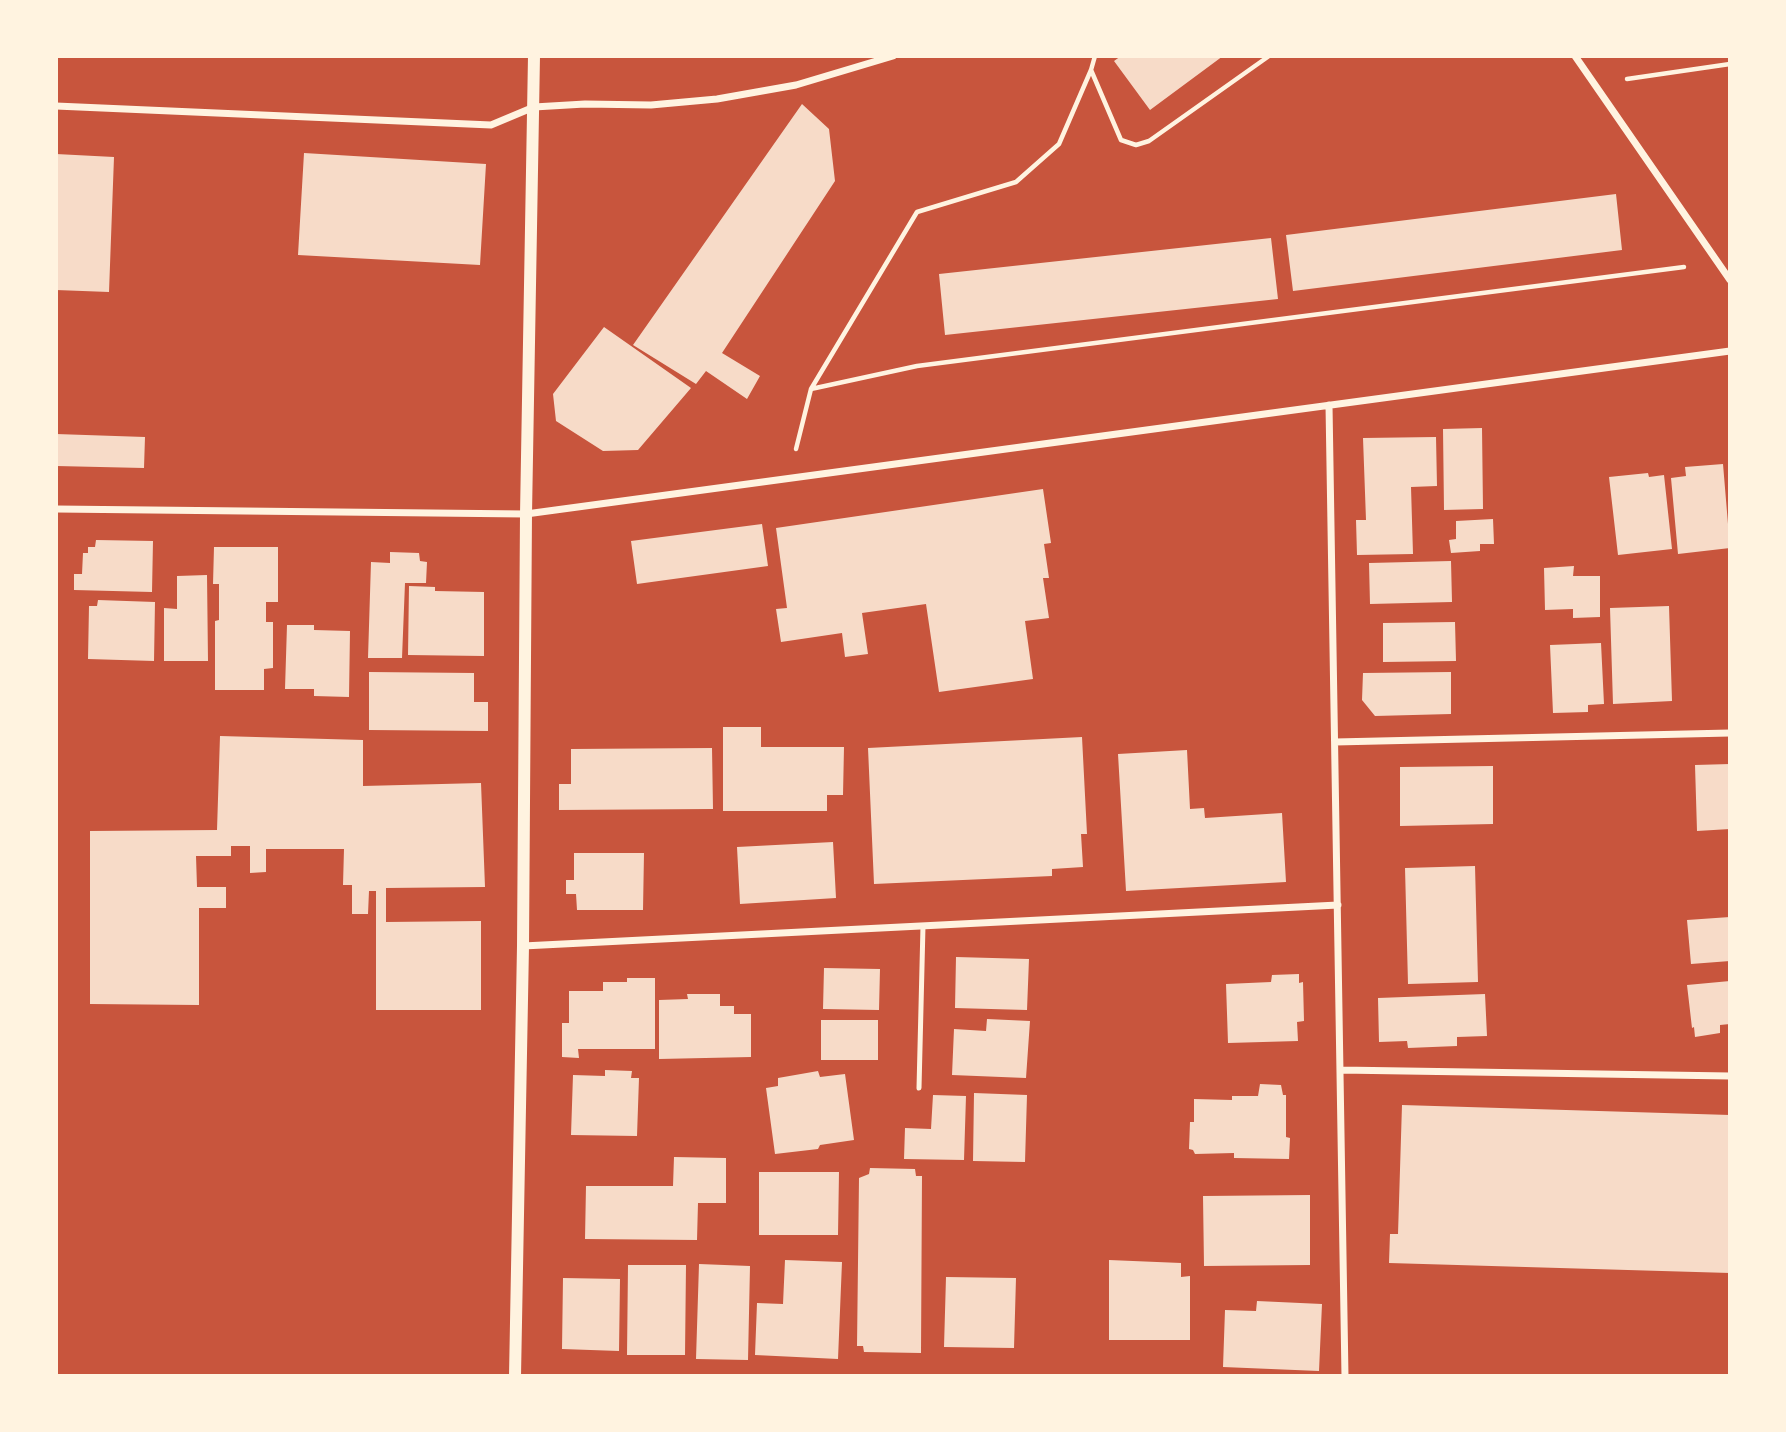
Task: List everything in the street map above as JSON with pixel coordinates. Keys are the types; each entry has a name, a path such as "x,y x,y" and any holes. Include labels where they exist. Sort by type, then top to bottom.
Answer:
{"street":[{"path":"515,1376 534,56"},
{"path":"56,106 491,125 534,107 585,104 651,105 717,99 796,85 893,56"},
{"path":"1575,56 1730,280"},
{"path":"56,509 526,514 1730,351"},
{"path":"1329,405 1345,1376"},
{"path":"1335,742 1730,733"},
{"path":"523,946 1338,905"},
{"path":"1340,1070 1730,1076"}],"lane":[{"path":"919,1088 923,926"}],"path":[{"path":"789,479 811,389 916,212 1016,182 1059,144 1095,56"},
{"path":"1091,69 1121,140 1136,145 1149,141 1269,56"},
{"path":"1594,83 1730,64"},
{"path":"811,389 917,366 1693,266 1714,257"}],"building":[{"path":"1121,56 1223,56 1150,110 1114,61"},
{"path":"802,104 829,129 835,181 722,353 760,376 747,399 706,371 696,384 633,345"},
{"path":"304,153 486,164 480,265 298,255"},
{"path":"56,154 114,157 109,292 56,290"},
{"path":"1616,194 1622,250 1293,291 1286,235"},
{"path":"1271,238 1278,299 945,335 939,274"},
{"path":"604,327 691,388 638,450 603,451 556,421 553,394"},
{"path":"1482,428 1483,509 1444,510 1443,429"},
{"path":"56,434 145,437 144,468 56,466"},
{"path":"1436,437 1437,486 1411,487 1413,554 1357,555 1356,520 1366,520 1363,438"},
{"path":"1723,464 1730,548 1678,554 1671,478 1686,476 1685,467"},
{"path":"1648,473 1649,477 1664,475 1672,549 1618,555 1609,477"},
{"path":"1043,489 1051,543 1044,544 1049,578 1043,578 1049,618 1025,621 1033,679 939,692 926,604 862,613 868,654 845,657 842,633 781,642 776,609 787,608 776,528"},
{"path":"1493,519 1494,544 1480,544 1480,551 1451,553 1449,540 1456,539 1456,521"},
{"path":"762,524 768,566 637,584 631,541"},
{"path":"96,540 153,541 152,592 74,590 74,574 82,574 83,553 88,553 88,547 95,547"},
{"path":"214,547 278,547 278,602 266,602 266,622 273,622 273,668 264,669 264,690 215,690 215,621 219,620 219,584 213,584"},
{"path":"390,552 419,553 420,561 427,562 426,583 405,583 402,658 368,658 371,562 390,563"},
{"path":"1451,561 1452,602 1370,604 1369,563"},
{"path":"1574,566 1573,576 1600,576 1600,617 1573,618 1573,609 1545,610 1544,568"},
{"path":"207,575 208,661 164,661 164,608 177,609 177,576"},
{"path":"409,586 435,587 435,591 484,592 484,656 408,655"},
{"path":"98,600 155,602 154,661 88,659 89,606 97,606"},
{"path":"1669,606 1672,701 1613,704 1610,608"},
{"path":"1455,622 1456,661 1383,662 1383,623"},
{"path":"287,625 314,625 314,630 350,631 349,697 314,696 314,689 285,689"},
{"path":"1601,643 1604,704 1588,705 1588,712 1553,713 1550,645"},
{"path":"369,672 474,673 474,702 488,702 488,731 369,730"},
{"path":"1451,672 1451,714 1375,716 1362,700 1363,673"},
{"path":"723,727 761,727 761,747 844,747 843,795 827,795 827,811 723,811"},
{"path":"220,736 363,740 363,786 481,783 485,887 386,888 386,922 481,921 481,1010 376,1010 376,891 369,891 368,914 352,914 352,885 343,885 344,849 266,849 266,872 250,873 250,846 231,846 231,856 196,856 197,887 226,887 226,908 199,908 199,1005 90,1004 90,831 217,830"},
{"path":"1082,737 1087,834 1081,834 1083,867 1052,869 1052,876 874,884 868,748"},
{"path":"712,748 713,809 559,810 559,784 571,784 571,749"},
{"path":"1187,750 1190,809 1204,808 1205,818 1282,813 1286,882 1126,891 1118,754"},
{"path":"1730,764 1730,829 1697,831 1695,765"},
{"path":"1493,766 1493,824 1400,826 1400,767"},
{"path":"833,842 836,898 740,904 737,847"},
{"path":"574,853 644,853 643,910 577,910 576,894 566,894 566,880 574,880"},
{"path":"1475,866 1478,982 1408,984 1405,868"},
{"path":"1730,917 1730,961 1691,964 1687,920"},
{"path":"956,957 1029,959 1027,1010 955,1008"},
{"path":"824,968 880,969 879,1010 823,1009"},
{"path":"1299,974 1299,983 1303,982 1304,1021 1297,1022 1298,1041 1228,1043 1226,984 1271,982 1272,975"},
{"path":"627,978 655,978 655,1049 578,1049 579,1058 562,1057 562,1023 569,1023 569,991 603,991 603,982 627,982"},
{"path":"1730,981 1730,1024 1720,1025 1720,1033 1695,1037 1687,985"},
{"path":"687,994 720,994 720,1006 734,1006 734,1014 751,1014 751,1057 659,1059 659,1000 688,999"},
{"path":"1485,994 1487,1036 1457,1037 1457,1046 1408,1048 1407,1041 1379,1042 1378,998"},
{"path":"987,1019 1030,1021 1026,1078 952,1075 954,1029 986,1031"},
{"path":"821,1020 878,1020 878,1060 821,1060"},
{"path":"605,1070 632,1071 631,1078 639,1078 637,1136 571,1135 573,1075 605,1076"},
{"path":"818,1071 820,1077 845,1074 854,1140 820,1145 818,1149 775,1154 766,1088 778,1086 778,1078"},
{"path":"1260,1084 1281,1085 1283,1095 1286,1095 1289,1159 1234,1158 1234,1153 1195,1154 1189,1149 1190,1122 1194,1122 1194,1099 1232,1100 1232,1096 1258,1096"},
{"path":"974,1093 1027,1095 1025,1162 973,1161"},
{"path":"933,1095 966,1096 964,1160 904,1159 905,1128 931,1129"},
{"path":"1402,1105 1730,1115 1730,1273 1389,1263 1390,1234 1398,1234"},
{"path":"674,1157 726,1158 726,1203 698,1203 697,1240 585,1239 586,1186 673,1186"},
{"path":"870,1168 915,1169 916,1176 922,1176 921,1353 864,1352 863,1346 857,1346 859,1178 869,1174"},
{"path":"759,1172 839,1172 838,1235 759,1235"},
{"path":"1310,1195 1310,1265 1204,1266 1203,1196"},
{"path":"785,1260 842,1262 838,1359 755,1355 757,1303 783,1304"},
{"path":"1109,1260 1181,1263 1181,1277 1190,1276 1190,1340 1109,1340"},
{"path":"699,1264 750,1266 748,1360 696,1359"},
{"path":"628,1265 686,1265 685,1355 627,1355"},
{"path":"946,1277 1016,1278 1014,1348 944,1347"},
{"path":"563,1278 620,1279 619,1351 562,1349"},
{"path":"1257,1301 1322,1304 1319,1371 1223,1367 1225,1310 1256,1311"}]}
